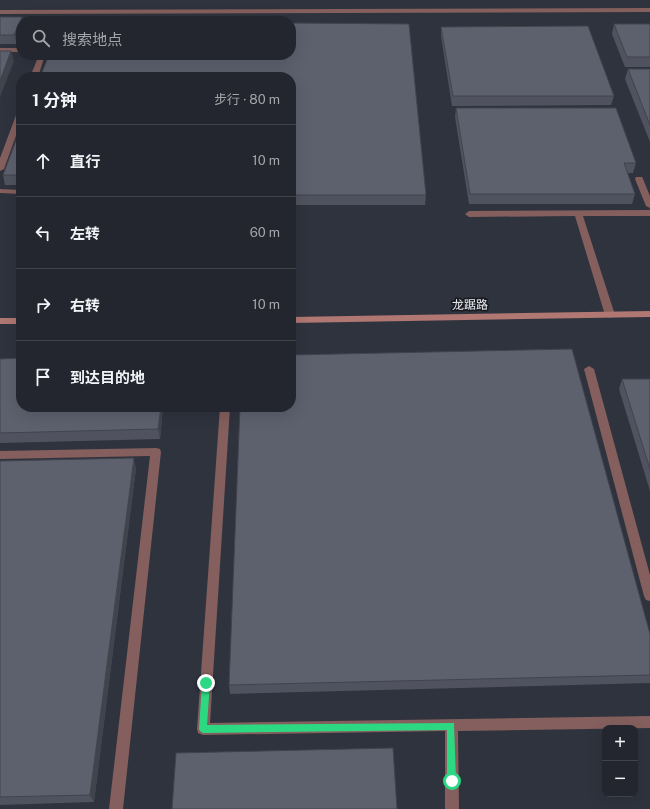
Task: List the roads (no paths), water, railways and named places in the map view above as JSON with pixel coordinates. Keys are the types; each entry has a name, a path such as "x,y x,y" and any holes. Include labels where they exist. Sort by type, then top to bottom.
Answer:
{"street":[{"path":"0,12 650,10"},
{"path":"0,50 16,50"},
{"path":"36,72 40,60"},
{"path":"0,169 16,126"},
{"path":"640,179 650,206"},
{"path":"0,191 16,192"},
{"path":"578,213 610,315"},
{"path":"469,214 650,213"},
{"name":"龙踞路","path":"296,320 650,314"},
{"path":"0,320 16,320"},
{"path":"589,369 650,596"},
{"path":"225,412 203,729 650,722"},
{"path":"0,455 156,452 116,809"},
{"path":"451,726 452,809"}]}
